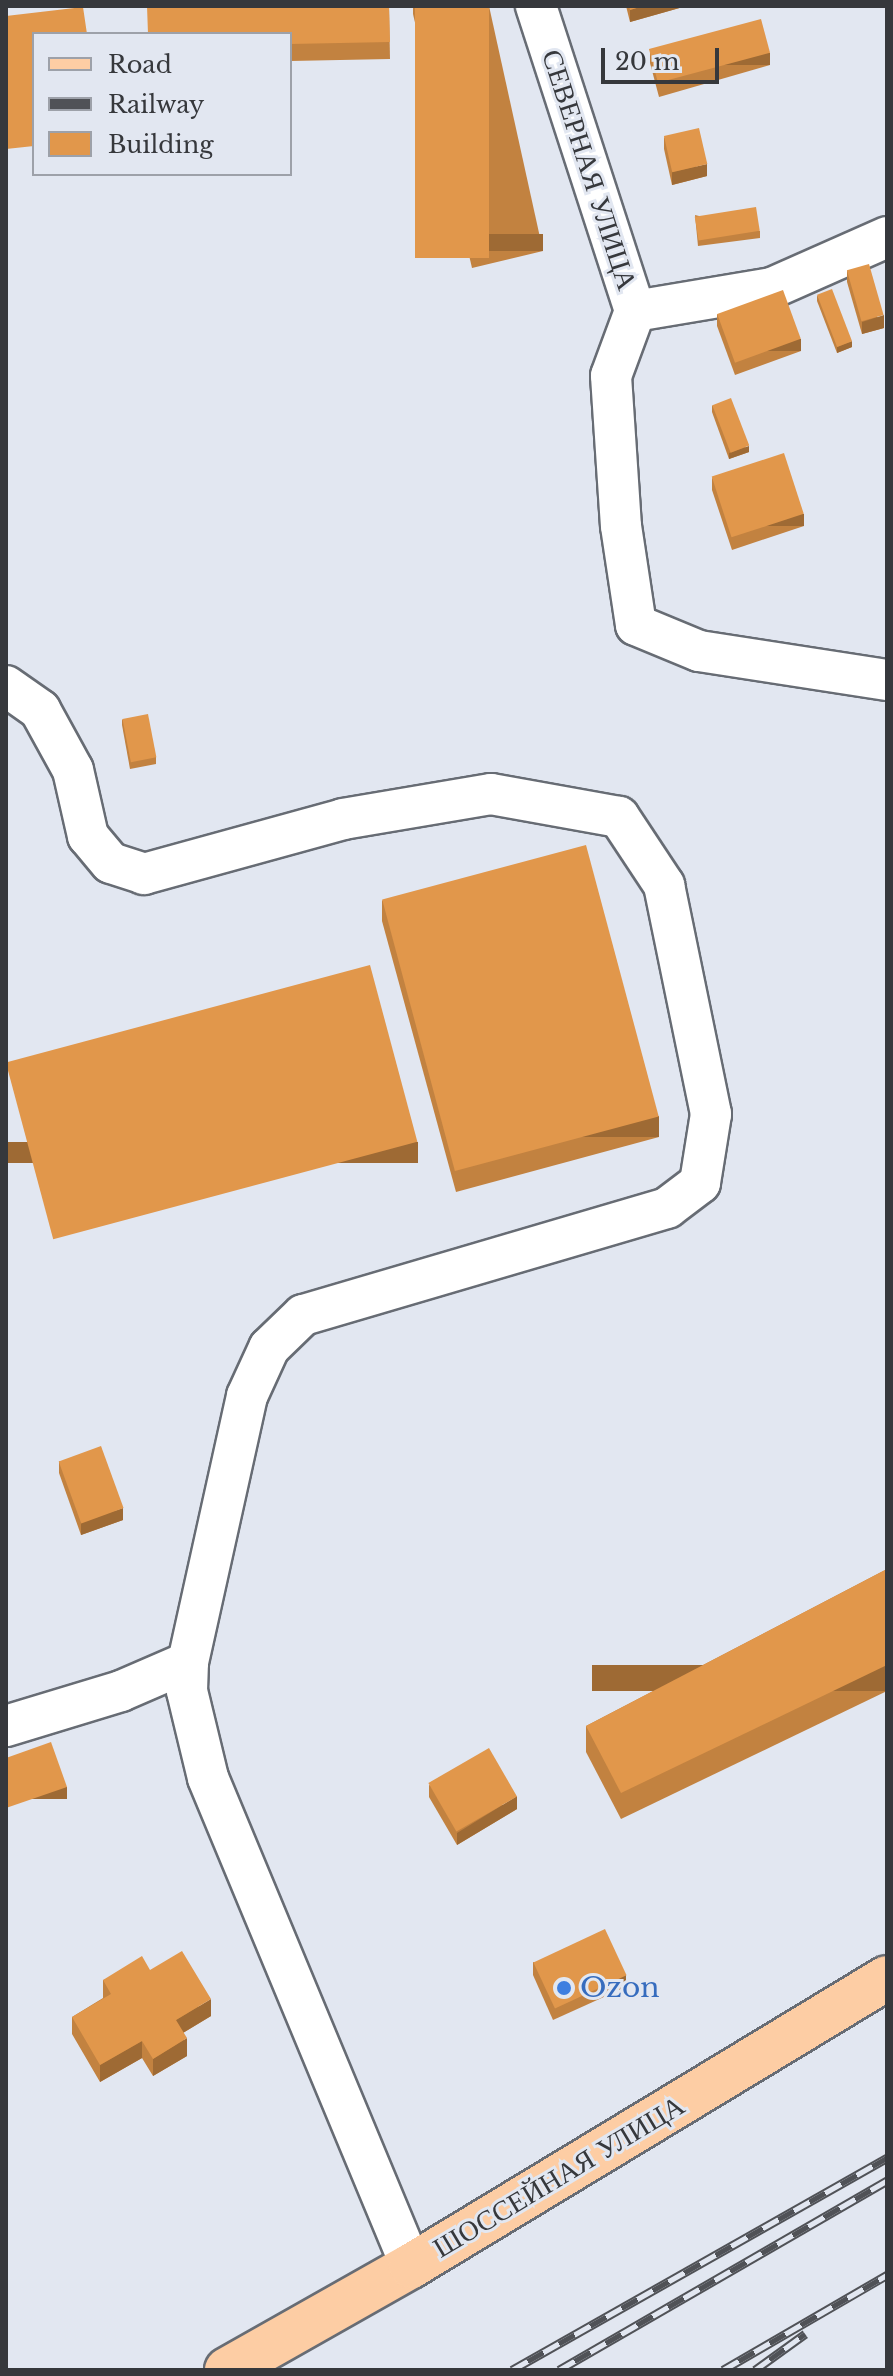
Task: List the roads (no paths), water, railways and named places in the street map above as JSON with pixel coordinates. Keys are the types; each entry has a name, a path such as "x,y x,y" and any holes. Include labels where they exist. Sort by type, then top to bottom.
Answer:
{"main road":[{"name":"ШОССЕЙНАЯ УЛИЦА","path":"227,2370 411,2266 887,1978"}],"street":[{"name":"СЕВЕРНАЯ УЛИЦА","path":"536,6 635,311 772,288 887,237"},
{"path":"635,311 611,376 621,526 636,625 699,651 887,680"},
{"path":"6,686 40,710 47,722 73,770 88,836 111,863 144,874 343,819 491,794 619,817 664,885 711,1114 700,1183 667,1208 303,1315 269,1348 247,1396 188,1662 187,1691 208,1778 411,2266"},
{"path":"6,1726 121,1691 188,1662"}],"railway":[{"path":"512,2370 887,2158"},
{"path":"559,2370 887,2181"},
{"path":"723,2370 887,2275"},
{"path":"755,2370 805,2334"}],"place":[{"name":"Ozon","path":"564,1988"}]}
